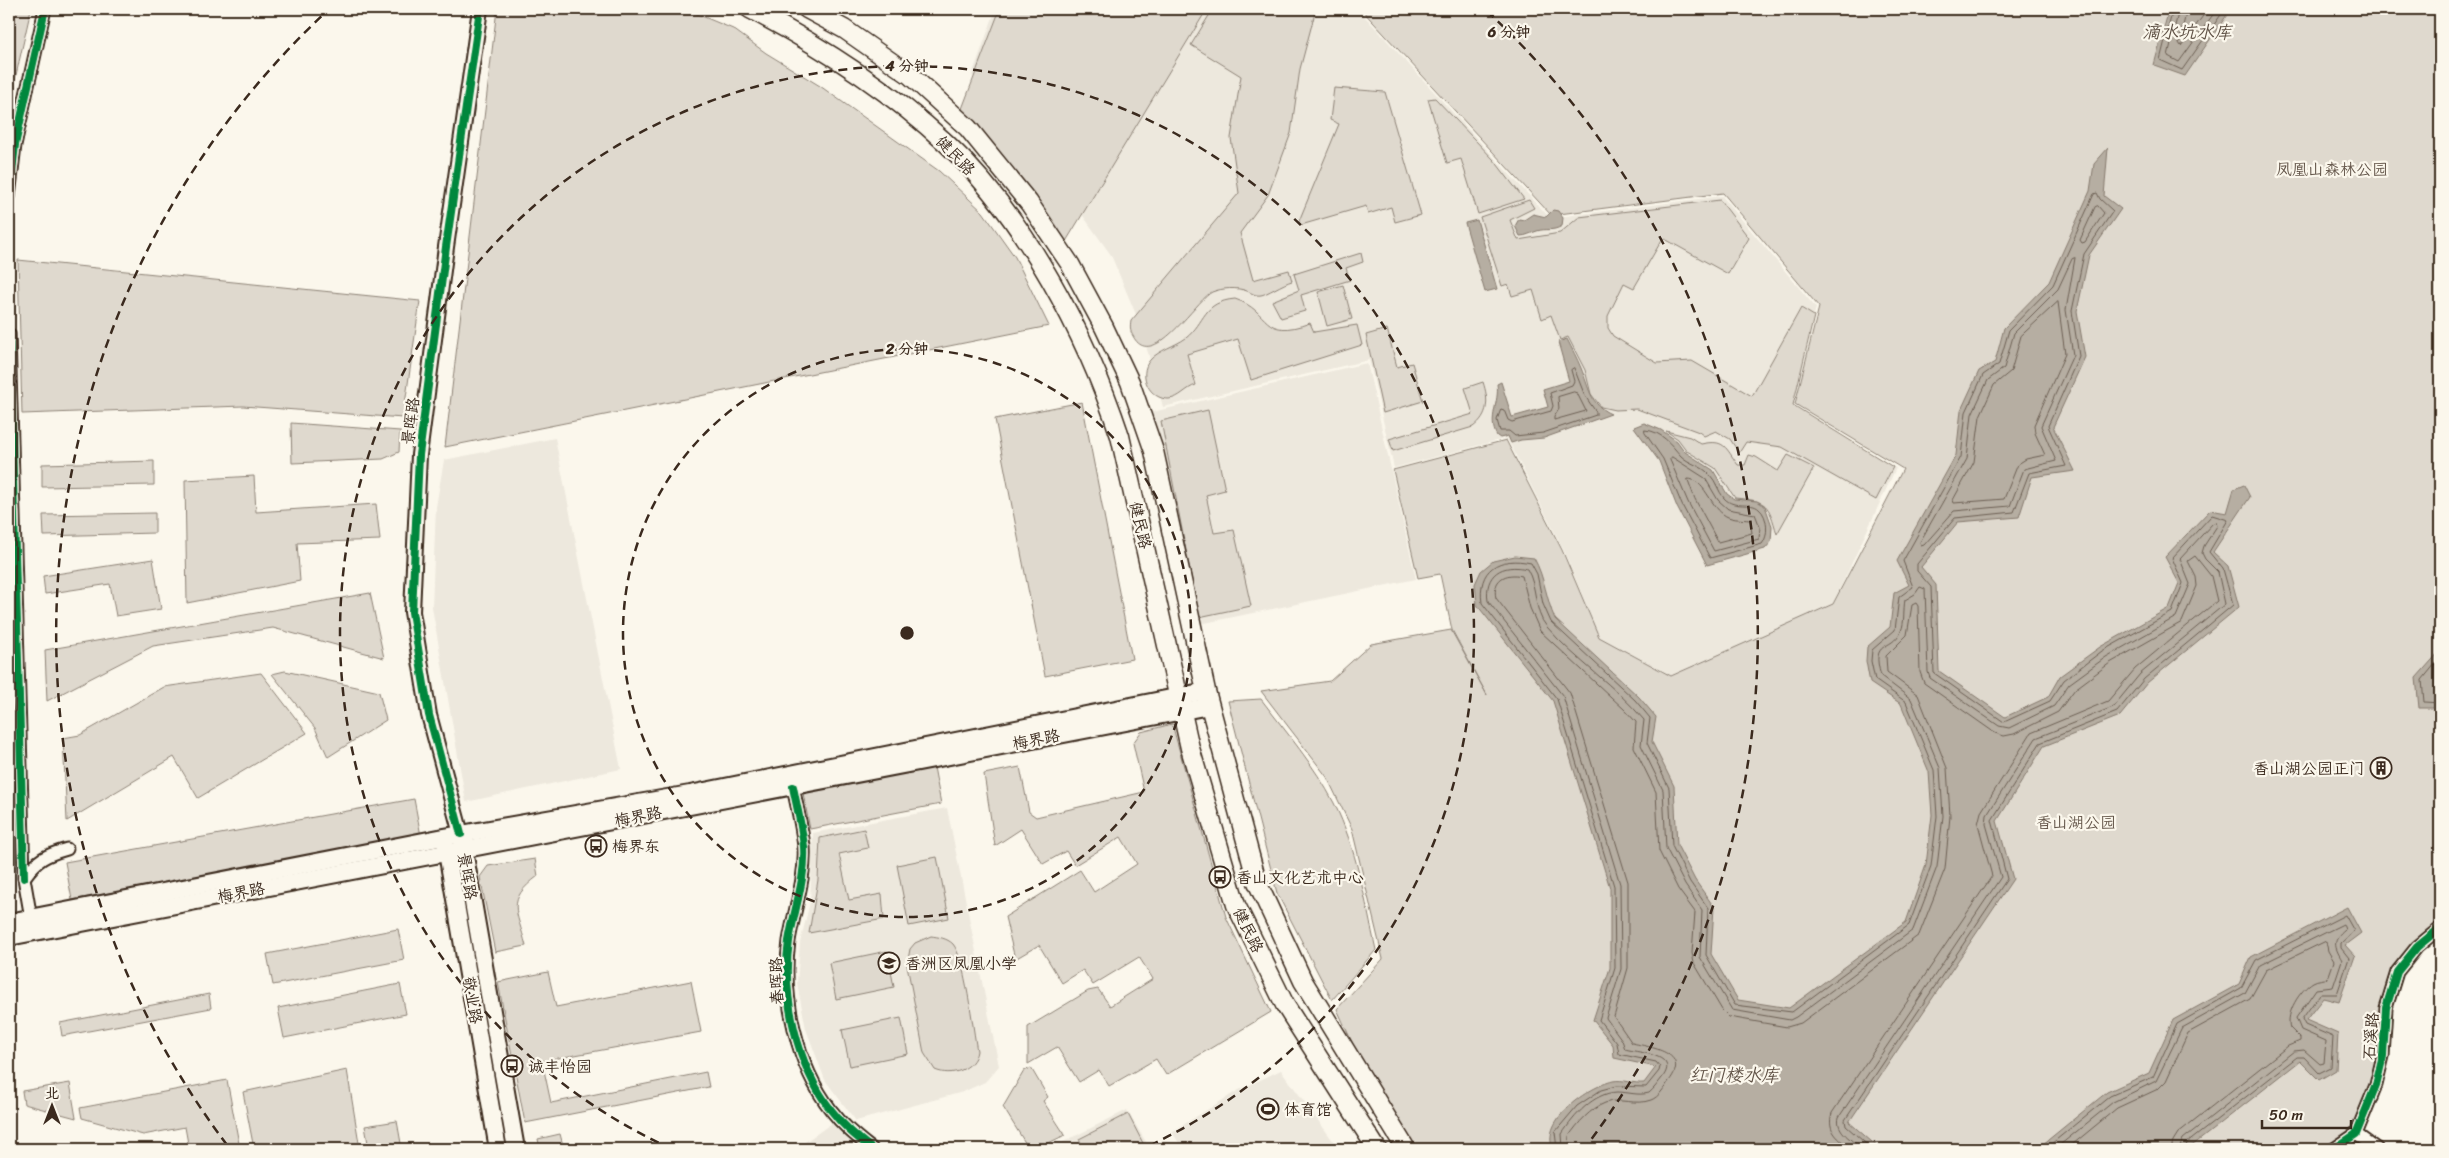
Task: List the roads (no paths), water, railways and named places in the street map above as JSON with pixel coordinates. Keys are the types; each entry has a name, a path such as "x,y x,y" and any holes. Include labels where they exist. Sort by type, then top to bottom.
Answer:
{"main road":[{"name":"健民路","path":"750,9 799,34 838,58 922,121 947,144 985,185 1021,234 1050,279 1108,398 1120,436 1180,704 1210,819 1236,905 1285,1005 1377,1149"},
{"name":"健民路","path":"807,9 844,29 910,75 968,128 1029,203 1070,264 1104,327 1126,374 1154,452 1208,699 1245,843 1257,882 1303,982 1406,1149"},
{"path":"462,841 690,794 1208,699"},
{"name":"梅界路","path":"9,937 32,925 462,841 793,787 1180,704"},
{"name":"景晖路","path":"462,841 516,1149"},
{"name":"敬业路","path":"446,844 498,1149"},
{"path":"9,922 32,925"}],"street":[{"path":"9,197 15,145 45,9"},
{"name":"景晖路","path":"462,841 429,715 412,612 419,455 480,9"},
{"path":"9,334 14,689 24,878 32,925"},
{"name":"春晖路","path":"793,787 804,848 802,879 789,943 786,978 790,1011 815,1085 831,1110 852,1133 872,1149"},
{"path":"24,878 34,863 50,854 68,849"},
{"name":"石溪路","path":"2356,1134 2381,1070 2386,1008 2392,984 2410,954 2425,939 2440,928"},
{"path":"2334,1149 2356,1134 2377,1149"}],"water":[{"name":"滴水坑水库","path":"2169,9 2231,9 2185,76 2154,65"},
{"name":"红门楼水库","path":"2108,148 2104,196 2121,209 2089,255 2077,311 2085,357 2053,427 2075,471 2032,477 2019,517 1958,522 1921,567 1936,585 1939,671 2005,717 2048,697 2060,676 2100,647 2169,608 2179,583 2165,557 2210,510 2227,513 2234,489 2244,485 2250,497 2213,552 2228,566 2239,607 2147,683 2120,716 2044,746 1997,821 2013,879 1849,1122 1880,1149 1553,1149 1551,1138 1553,1127 1569,1106 1603,1084 1613,1081 1644,1083 1656,1067 1614,1058 1613,1045 1593,1020 1610,968 1610,888 1553,701 1477,605 1475,584 1481,571 1493,561 1515,556 1534,558 1541,573 1555,619 1639,697 1656,717 1652,742 1674,786 1677,845 1695,880 1714,907 1711,954 1738,1000 1789,1008 1906,922 1926,865 1932,815 1929,772 1901,704 1870,683 1866,661 1867,647 1890,627 1894,593 1909,585 1897,561 1956,455 1961,410 1979,371 1995,362 2004,328 2049,282 2090,191 2094,164"},
{"path":"1553,210 1558,211 1563,218 1562,226 1520,236 1515,226 1519,219 1524,220 1533,214 1546,217"},
{"path":"1477,220 1497,289 1485,292 1465,223"},
{"path":"1567,339 1591,395 1599,406 1611,414 1544,438 1511,443 1508,436 1500,438 1497,436 1494,430 1493,417 1497,397 1497,384 1501,382 1512,417 1548,407 1543,389 1569,381 1558,342"},
{"path":"1644,423 1661,430 1677,441 1685,452 1713,470 1727,494 1734,499 1757,501 1765,506 1772,526 1771,542 1765,549 1707,565 1677,507 1659,461 1634,427"},
{"path":"2440,651 2440,708 2419,708 2416,678"},
{"path":"2347,907 2361,933 2345,945 2355,956 2339,1002 2323,998 2306,1020 2338,1034 2336,1070 2319,1080 2300,1061 2188,1149 2037,1149 2107,1092 2149,1073 2173,1020 2239,984 2251,957"}],"place":[{"name":"香山湖公园正门","path":"2381,768"},
{"name":"梅界东","path":"596,846"},
{"name":"香山文化艺术中心","path":"1220,877"},
{"name":"香洲区凤凰小学","path":"889,963"},
{"name":"诚丰怡园","path":"512,1066"},
{"name":"体育馆","path":"1268,1109"}],"park label":[{"name":"凤凰山森林公园","path":"2332,169"},
{"name":"香山湖公园","path":"2076,822"}]}
